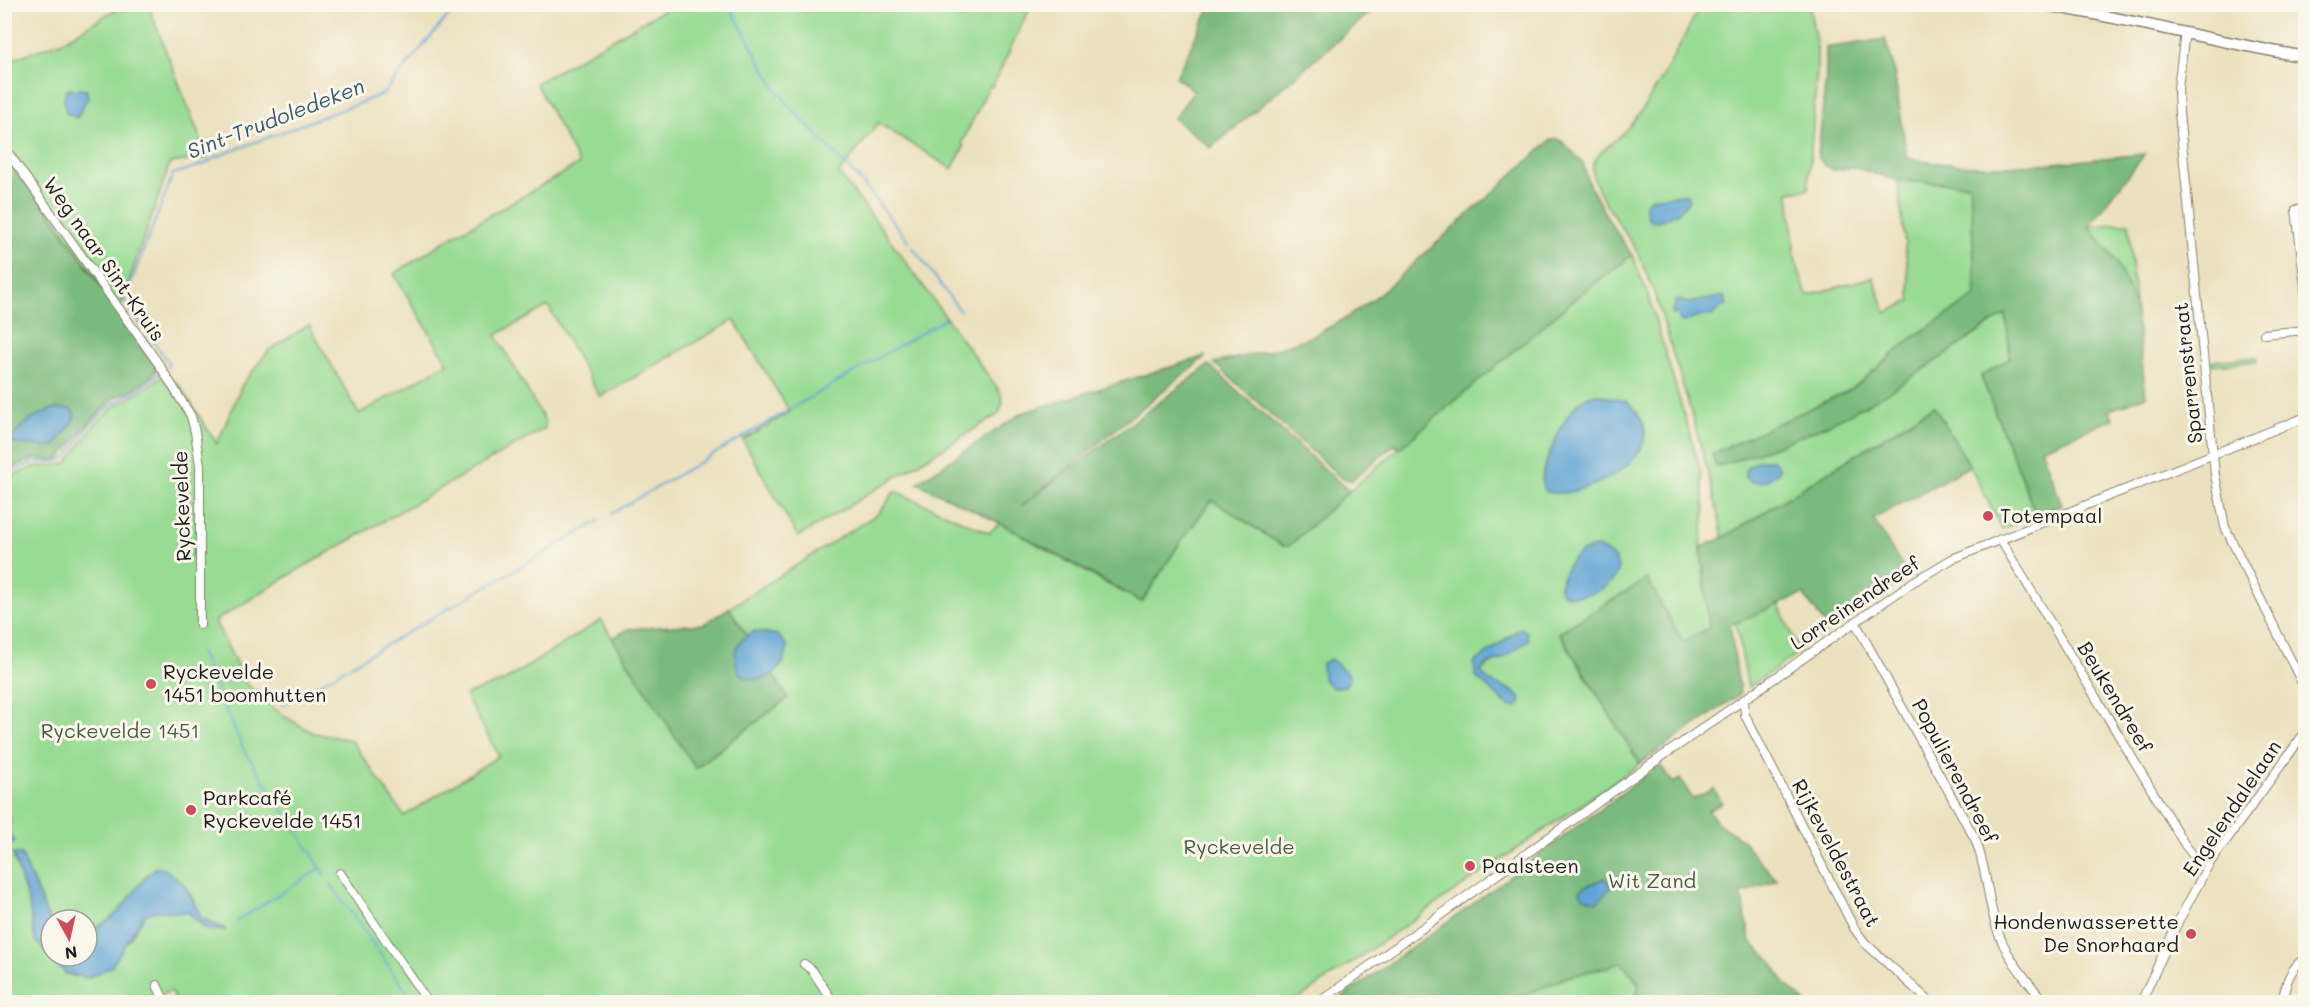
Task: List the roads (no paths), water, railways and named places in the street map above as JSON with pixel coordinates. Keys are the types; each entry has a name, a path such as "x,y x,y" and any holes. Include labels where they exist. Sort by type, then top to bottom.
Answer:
{"main road":[{"path":"2038,4 2092,8 2235,45 2306,57"}],"street":[{"name":"Sparrenstraat","path":"2185,32 2178,88 2179,113 2213,454 2225,527 2306,691"},
{"name":"Weg naar Sint-Kruis","path":"4,147 176,391"},
{"path":"2306,208 2296,210 2303,242 2306,297"},
{"path":"2264,334 2306,330"},
{"name":"Ryckevelde","path":"176,391 191,416 200,465 200,625"},
{"name":"Lorreinendreef","path":"1319,1002 1744,699 1913,582 1952,559 2306,417"},
{"name":"Beukendreef","path":"2000,539 2185,846 2193,855 2209,864"},
{"name":"Populierendreef","path":"1855,622 1975,839 1984,864 2000,936 2014,963 2044,1002"},
{"name":"Rijkeveldestraat","path":"1744,699 1745,715 1854,928 1865,943 1930,1002"},
{"name":"Engelendalelaan","path":"2141,1002 2179,920 2209,864 2306,731"},
{"path":"340,873 428,1002"},
{"path":"2282,1002 2288,977 2294,965 2306,957"},
{"path":"804,964 812,969 833,1002"},
{"path":"158,985 165,1002"}],"water":[{"path":"5,4 13,20 5,32"},
{"path":"71,88 87,90 88,97 77,118 66,113 64,99 66,91"},
{"path":"1683,194 1689,196 1689,201 1677,212 1653,222 1648,218 1645,204 1651,198"},
{"path":"1724,296 1727,304 1719,308 1712,316 1702,316 1683,322 1680,321 1678,313 1673,315 1672,309 1675,308 1675,301 1689,303"},
{"path":"1596,394 1628,402 1644,425 1644,442 1635,458 1620,471 1602,481 1566,493 1552,493 1544,489 1542,478 1555,441 1572,410 1582,400"},
{"path":"56,408 71,409 75,415 55,446 13,443 12,439 25,424"},
{"path":"1760,460 1773,460 1779,467 1779,471 1763,482 1749,481 1745,478 1747,469"},
{"path":"1597,547 1612,556 1618,565 1617,574 1611,582 1590,594 1578,596 1566,595 1559,590 1563,574 1571,561 1582,552"},
{"path":"1521,628 1527,632 1528,640 1504,658 1486,665 1481,671 1490,681 1513,691 1521,700 1519,706 1510,707 1476,677 1474,663"},
{"path":"754,631 778,635 787,646 783,663 772,675 765,678 749,678 740,674 736,660 738,644"},
{"path":"1331,659 1348,674 1350,680 1345,686 1332,688 1323,679 1322,663"},
{"path":"5,815 9,817 10,823 6,829 15,841 13,844 5,841"},
{"path":"13,854 21,854 44,908 39,908 39,944 35,940 29,904"},
{"path":"156,867 164,869 184,884 201,917 226,930 208,930 188,912 154,911 145,915 137,925 112,966 88,978 65,973 60,968 99,968 99,926 116,914 143,879"},
{"path":"1604,878 1612,886 1597,902 1583,897 1580,891"}],"waterway":[{"name":"Sint-Trudoledeken","path":"167,368 169,363 124,301 173,174 205,164 216,157 383,94 458,4"},
{"path":"728,4 774,86 790,107 861,181 909,242"},
{"path":"912,246 960,311"},
{"path":"611,514 945,319"},
{"path":"4,475 34,462 58,462 67,457 91,424 113,403 134,393 159,373"},
{"path":"281,706 599,521"},
{"path":"200,652 244,750 326,876"},
{"path":"237,921 321,868"},
{"path":"331,884 414,1002"}],"place":[{"name":"Totempaal","path":"1988,516"},
{"name":"Ryckevelde 1451 boomhutten","path":"151,684"},
{"name":"Parkcafé Ryckevelde 1451","path":"191,810"},
{"name":"Paalsteen","path":"1470,866"},
{"name":"Hondenwasserette De Snorhaard","path":"2191,934"}],"park label":[{"name":"Ryckevelde 1451","path":"120,731"},
{"name":"Wit Zand","path":"1652,881"}]}
